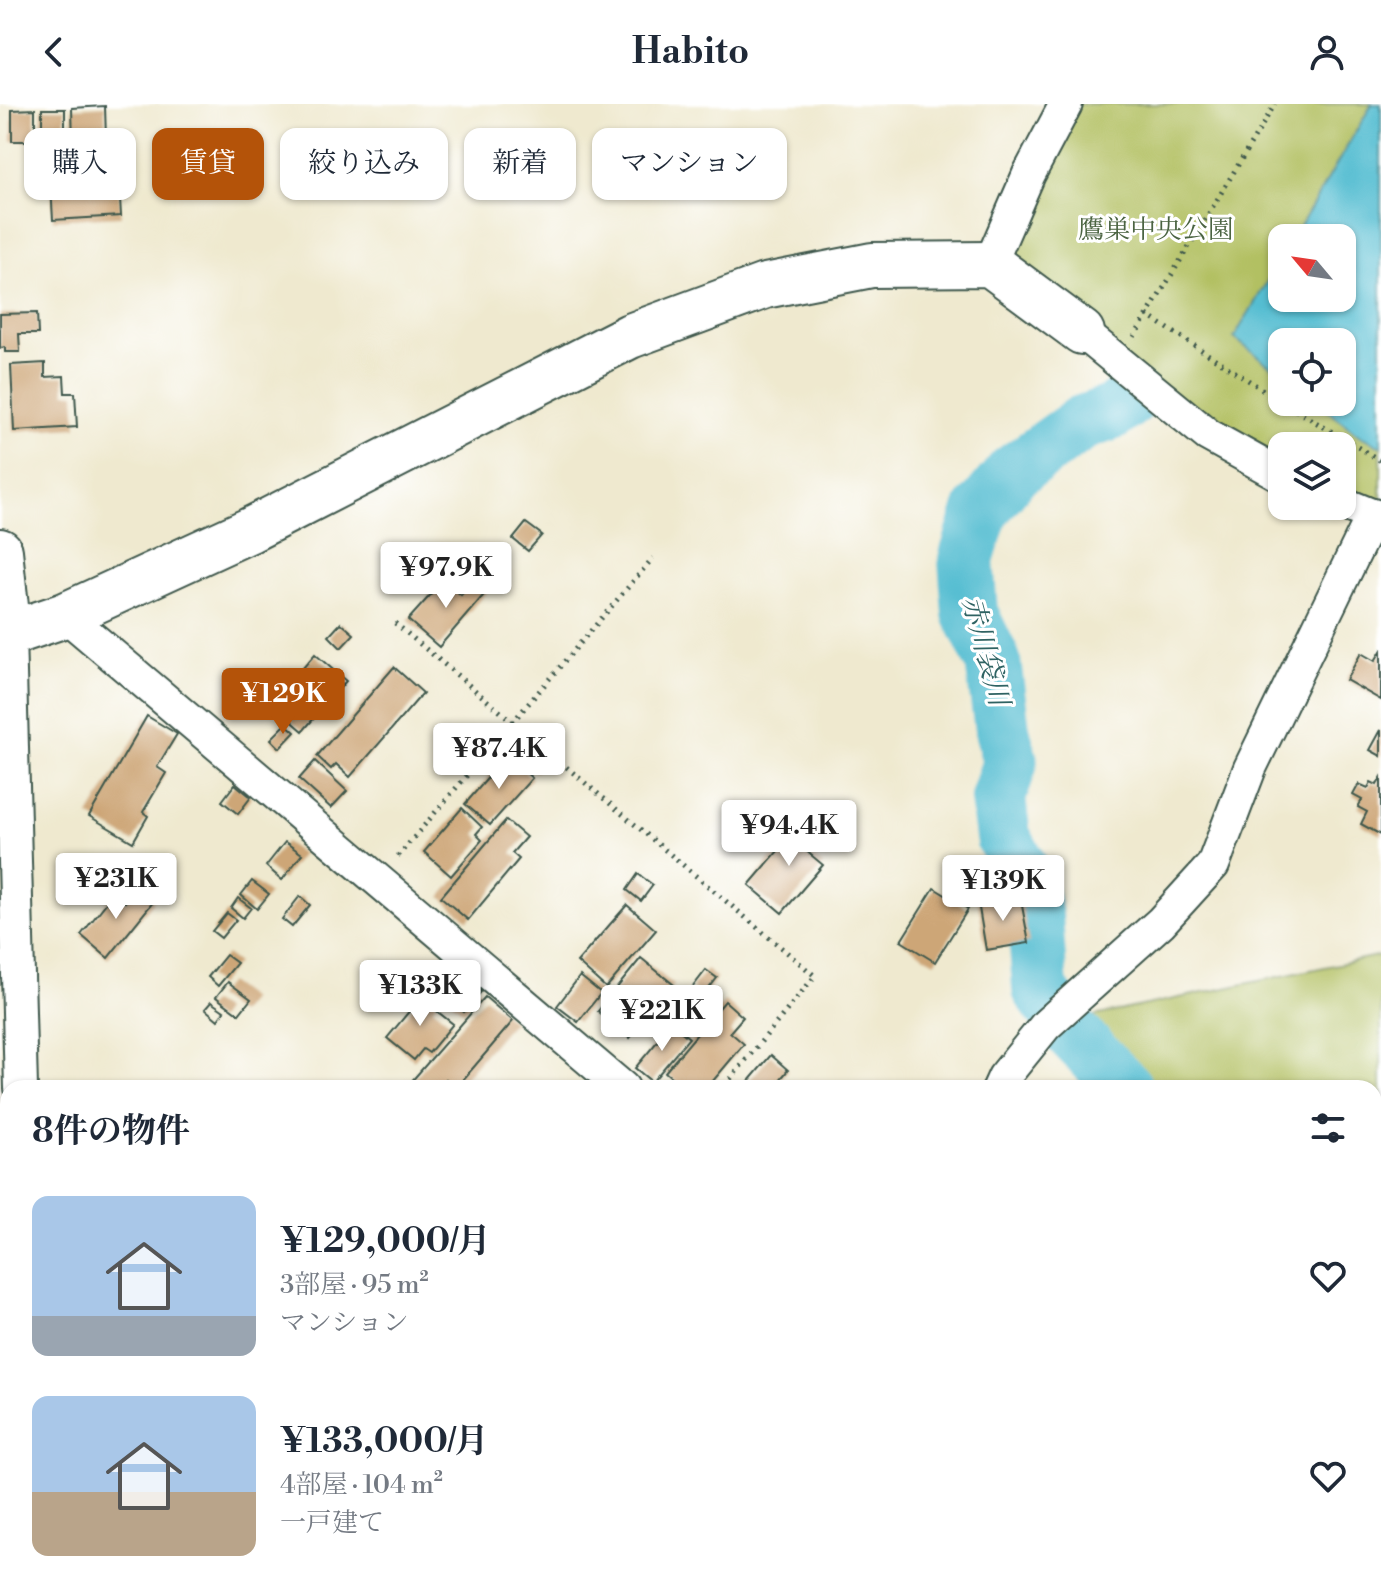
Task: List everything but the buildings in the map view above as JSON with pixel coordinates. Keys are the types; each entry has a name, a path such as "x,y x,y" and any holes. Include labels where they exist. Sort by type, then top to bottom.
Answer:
{"street":[{"path":"990,264 1029,174 1066,104"},
{"path":"9,634 65,615 250,530 630,336 765,286 872,265 990,264 1082,332 1208,435 1268,468"},
{"path":"1003,1080 1046,1025 1161,922 1213,865 1250,768 1377,517 1356,509"},
{"path":"0,551 9,634 21,1080"},
{"path":"65,615 613,1080"}],"path":[{"path":"1119,362 1275,104"},
{"path":"1147,315 1268,393"},
{"path":"1305,416 1381,461"},
{"path":"376,881 653,558"},
{"path":"395,623 815,976 730,1080"}],"green space":[{"name":"鷹巣中央公園","path":"1066,104 1381,104 1381,519 1356,509 1356,432 1268,432 1268,466 990,264"},
{"path":"1381,955 1381,1080 1143,1080 1075,1020"}],"water":[{"path":"1372,104 1381,104 1381,446 1360,436 1335,416 1356,416 1356,328 1268,328 1268,364 1234,338 1268,280 1268,312 1356,312 1356,224 1301,224"}],"waterway":[{"name":"赤川袋川","path":"1117,1080 1066,1027 1040,989 1035,916 1027,880 1003,837 998,798 1010,762 1002,730 993,661 970,613 966,560 981,511 1013,472 1082,423 1113,412 1132,397"}]}
